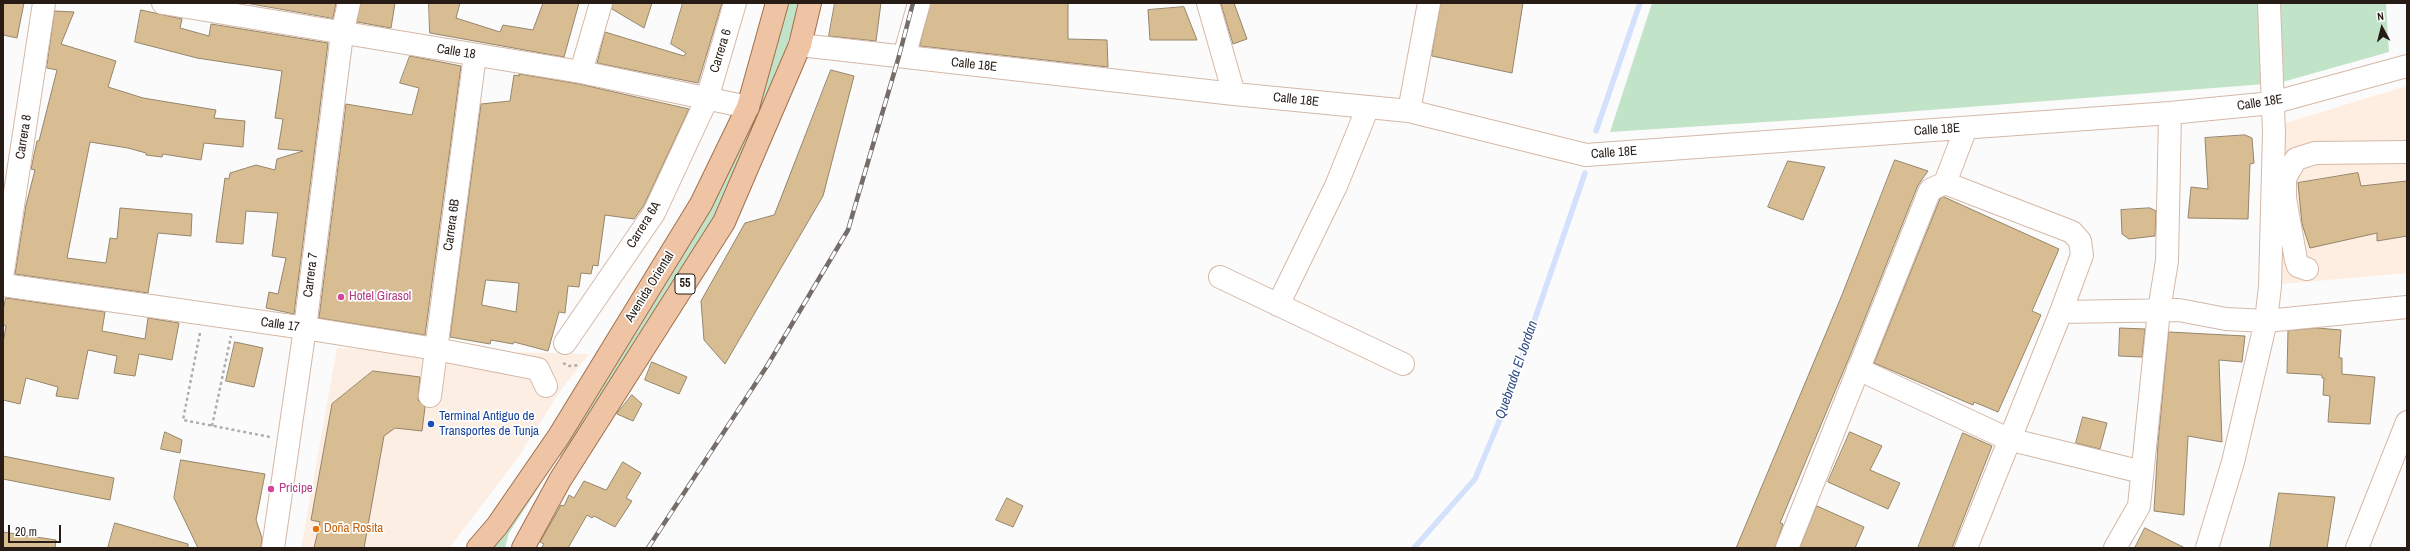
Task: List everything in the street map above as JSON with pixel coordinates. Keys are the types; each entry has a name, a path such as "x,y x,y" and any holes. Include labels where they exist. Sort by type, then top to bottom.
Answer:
{"main road":[{"name":"Avenida Oriental","path":"478,548 497,526 539,464 610,353 701,204 748,106 777,3"},
{"name":"55","path":"523,548 560,480 724,222 800,45 810,3"},
{"path":"539,464 560,480"}],"street":[{"name":"Carrera 8","path":"3,271 44,3"},
{"name":"Calle 18","path":"163,3 342,34 581,72 707,99 748,106"},
{"name":"Carrera 7","path":"273,548 304,328 342,34 349,3"},
{"path":"581,72 601,3"},
{"name":"Carrera 6","path":"707,99 735,3"},
{"path":"904,57 919,3"},
{"path":"1208,3 1234,94"},
{"path":"1409,111 1429,3"},
{"path":"2207,548 2233,462 2266,321 2270,286 2274,133 2269,3"},
{"name":"Calle 18E","path":"800,45 1234,94 1409,111 1586,155 2170,113 2272,103 2407,66"},
{"name":"Carrera 6B","path":"430,396 475,55"},
{"name":"Carrera 6A","path":"561,353 654,213 707,99"},
{"path":"1278,305 1336,186 1368,107"},
{"path":"2116,548 2139,506 2159,310 2167,261 2170,113"},
{"path":"1787,548 1930,190 1945,183 1966,128"},
{"path":"2307,269 2298,266 2296,260 2285,198 2285,178 2296,160 2315,153 2407,152"},
{"path":"1945,183 2072,232 2080,241 2082,255 2061,312 2008,439 1966,548"},
{"path":"1220,278 1403,364"},
{"name":"Calle 17","path":"3,285 304,328 436,349 538,370 546,386"},
{"path":"2061,312 2179,310 2226,319 2266,321 2407,307"},
{"path":"1858,369 2008,439 2142,472"},
{"path":"2357,548 2401,453 2407,422"}],"path":[{"path":"212,426 234,318"},
{"path":"200,334 183,420 288,440"},
{"path":"561,353 574,366 610,353"}],"shaded area":[{"path":"2407,86 2407,273 2282,284 2282,124"},
{"name":"Terminal Antiguo de Transportes de Tunja","path":"337,348 589,354 561,390 517,459 449,548 301,548"}],"green space":[{"path":"789,3 801,3 775,81 712,225 561,466 560,450 595,400 648,311 767,76"},
{"path":"1652,3 2386,3 2389,52 2286,81 2265,84 1827,118 1610,132"},
{"path":"539,481 540,485 509,533 505,548 487,548"}],"building":[{"path":"3,3 24,3 17,38 3,35"},
{"path":"246,3 336,3 333,18"},
{"path":"361,3 395,3 391,28 357,22"},
{"path":"429,3 460,3 456,18 500,32 503,25 533,30 543,3 579,3 564,57 430,33"},
{"path":"613,3 652,3 644,28 612,9"},
{"path":"683,3 722,3 698,83 597,63 605,32 684,56 686,53 671,44"},
{"path":"835,3 881,3 876,41 829,36"},
{"path":"931,3 1068,3 1068,39 1107,40 1108,67 920,46"},
{"path":"1234,3 1247,39 1233,44 1221,4"},
{"path":"1441,3 1523,3 1512,73 1432,56"},
{"path":"1184,7 1197,40 1150,40 1148,10"},
{"path":"141,10 182,19 180,28 209,36 211,24 328,43 294,314 266,308 269,292 278,294 286,258 272,256 278,213 246,211 243,244 216,242 225,178 229,179 230,173 256,165 275,170 277,159 303,151 278,149 283,119 275,118 282,71 197,58 135,42"},
{"path":"55,11 74,12 61,44 116,61 108,87 143,98 216,110 214,118 245,121 243,147 204,143 201,160 163,154 162,157 146,155 146,153 128,148 90,142 67,258 106,263 110,238 117,239 120,208 192,214 191,236 158,233 148,293 15,274 26,205 35,170 31,169 37,141 39,141 57,70 47,68"},
{"path":"410,56 461,66 425,335 319,318 346,104 412,115 419,88 400,83"},
{"path":"831,70 854,76 823,196 725,364 704,340 701,301 745,223 774,215"},
{"path":"519,74 579,84 689,109 644,205 634,219 605,215 598,266 593,265 591,274 581,273 579,287 568,286 565,313 559,312 548,351 514,342 513,344 491,340 490,344 450,337 481,104 510,101 514,75 519,76","holes":["486,280 519,283 516,312 482,305"]},
{"path":"2245,135 2252,138 2254,163 2250,164 2248,219 2188,218 2191,187 2208,189 2205,138"},
{"path":"1895,160 1928,171 1918,185 1851,353 1780,523 1783,524 1775,548 1736,548 1842,295"},
{"path":"1788,161 1825,167 1803,220 1768,207"},
{"path":"2358,173 2361,186 2407,181 2407,236 2377,241 2377,233 2310,248 2302,224 2298,183"},
{"path":"1944,197 2059,249 2032,311 2041,315 1998,412 1974,402 1973,405 1874,363 1940,199"},
{"path":"2150,208 2156,211 2155,236 2129,239 2122,234 2121,210"},
{"path":"6,298 105,312 102,331 145,339 148,318 179,323 172,360 139,354 135,376 114,373 117,356 88,350 78,399 56,396 58,387 26,378 20,404 3,400 3,343 6,326 3,325 3,311"},
{"path":"2120,328 2145,329 2142,357 2119,356"},
{"path":"2317,328 2341,330 2339,358 2342,358 2342,374 2375,377 2370,424 2328,422 2330,396 2323,395 2324,378 2322,378 2322,375 2287,373 2288,331"},
{"path":"2169,332 2245,336 2242,362 2219,360 2222,442 2188,436 2184,515 2154,511 2158,443"},
{"path":"235,342 263,348 254,387 226,381"},
{"path":"652,362 687,377 679,394 645,380"},
{"path":"373,371 420,377 418,400 425,407 422,431 395,428 384,436 364,548 314,548 320,522 311,520 332,404"},
{"path":"632,395 642,404 633,421 617,414"},
{"path":"2083,417 2107,423 2100,449 2076,443"},
{"path":"165,432 182,440 180,453 161,449"},
{"path":"1850,432 1882,446 1870,470 1900,483 1888,509 1828,482"},
{"path":"1963,433 1992,446 1952,548 1918,548"},
{"path":"3,456 114,478 110,500 3,479"},
{"path":"181,460 265,474 256,520 262,538 261,548 198,548 174,498"},
{"path":"623,462 641,473 626,498 632,501 615,527 594,516 592,518 587,515 568,548 541,548 544,544 540,542 561,505 564,506 569,495 574,498 584,481 606,490"},
{"path":"2279,493 2335,497 2327,548 2270,548"},
{"path":"1007,498 1023,506 1013,527 996,520"},
{"path":"1817,506 1864,527 1855,548 1800,548"},
{"path":"115,523 188,544 188,548 108,548"},
{"path":"2145,528 2185,548 2135,548"},
{"path":"3,532 56,540 55,548 3,548"}],"waterway":[{"name":"Quebrada El Jordan","path":"1596,131 1640,3"},
{"name":"Quebrada El Jordan","path":"1414,548 1475,479 1503,412 1585,173"}],"railway":[{"path":"648,548 767,366 848,230 913,3"}],"place":[{"name":"Hotel Girasol","path":"341,297"},
{"name":"Terminal Antiguo de Transportes de Tunja","path":"431,424"},
{"name":"Pricipe","path":"271,489"},
{"name":"Doña Rosita","path":"316,529"}]}
